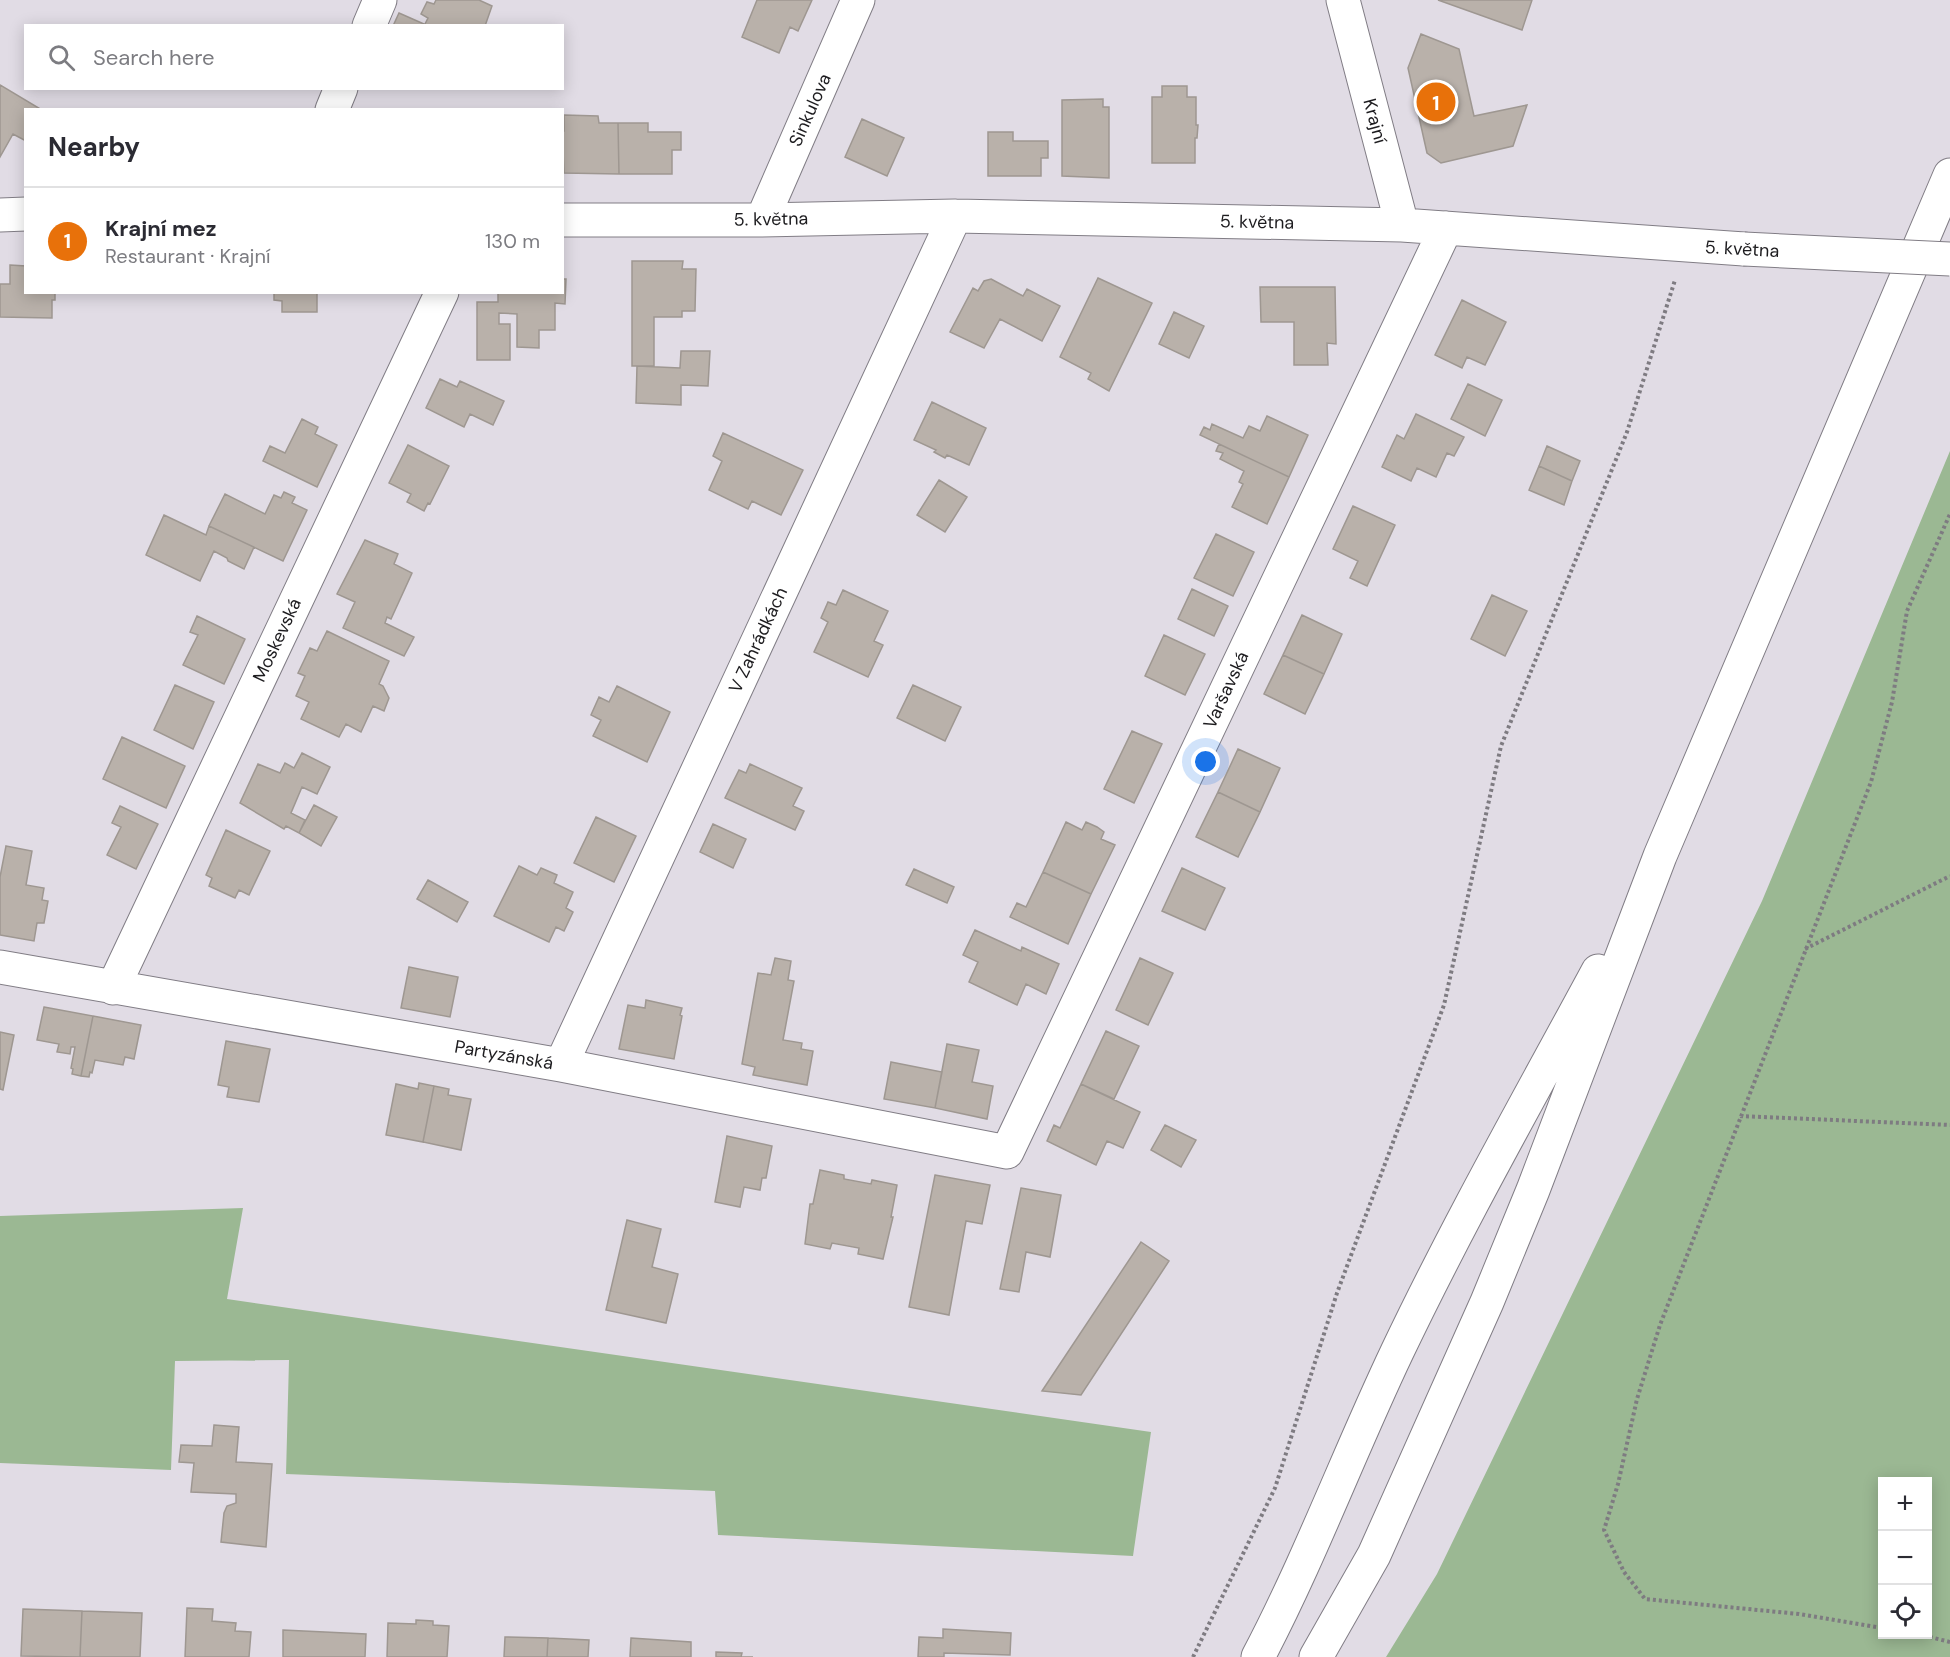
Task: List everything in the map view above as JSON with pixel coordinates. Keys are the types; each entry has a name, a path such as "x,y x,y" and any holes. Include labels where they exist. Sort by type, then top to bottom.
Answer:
{"street":[{"path":"370,24 380,0"},
{"name":"Sinkulova","path":"762,220 858,0"},
{"name":"Krajní","path":"1348,6 1402,225"},
{"path":"333,108 340,90"},
{"path":"1329,1657 1487,1302 1533,1190 1660,856 1950,175"},
{"path":"0,215 24,214"},
{"name":"5. května","path":"564,220 762,220 955,216 1402,225 1744,249 1950,259"},
{"name":"V Zahrádkách","path":"561,1065 955,216"},
{"name":"Varšavská","path":"1007,1152 1446,228"},
{"name":"Moskevská","path":"113,988 441,294"},
{"path":"1258,1657 1317,1534 1396,1353 1438,1269 1660,856"},
{"name":"Partyzánská","path":"0,967 561,1065 1007,1152"},
{"path":"1316,1657 1381,1540"}],"path":[{"path":"1193,1657 1275,1488 1337,1293 1444,1005 1501,746 1627,432 1686,245"},
{"path":"1878,1627 1799,1614 1645,1599 1624,1572 1604,1530 1618,1484 1637,1400 1660,1325 1870,782 1892,702 1907,611 1950,514"},
{"path":"1804,949 1950,876"},
{"path":"1740,1116 1950,1125"},
{"path":"1932,1638 1950,1642"}],"green space":[{"path":"1950,451 1950,1657 1386,1657 1437,1574 1762,901"},
{"path":"243,1208 227,1299 1151,1432 1133,1556 718,1535 715,1491 286,1474 289,1360 175,1361 171,1470 0,1463 0,1216"}],"building":[{"path":"436,0 479,0 492,6 486,24 425,24 428,18 421,14 427,2 434,4"},
{"path":"757,0 812,0 798,31 790,27 779,53 742,37"},
{"path":"1438,0 1532,0 1522,30"},
{"path":"399,13 424,24 394,24"},
{"path":"1421,34 1459,49 1474,116 1527,105 1513,146 1441,163 1427,153 1408,68"},
{"path":"0,85 39,108 24,108 24,140 13,134 0,157"},
{"path":"1162,86 1187,86 1187,97 1196,97 1196,125 1198,125 1197,138 1195,138 1195,163 1152,163 1152,97 1162,97"},
{"path":"1103,99 1103,107 1109,107 1109,178 1062,176 1062,100"},
{"path":"564,115 598,116 599,123 618,123 619,174 564,173"},
{"path":"862,119 904,138 887,176 845,157"},
{"path":"618,123 648,123 648,132 681,132 681,150 672,150 672,174 619,174"},
{"path":"988,132 1013,132 1013,141 1048,141 1048,158 1041,158 1041,176 988,176"},
{"path":"632,261 683,261 682,269 696,269 695,311 682,311 682,317 654,317 654,366 632,366"},
{"path":"10,265 24,266 24,294 55,294 55,300 52,300 52,318 0,317 0,284 10,284"},
{"path":"1098,278 1152,303 1109,391 1088,379 1091,373 1060,357"},
{"path":"564,279 566,279 565,304 555,303 555,330 539,330 539,348 517,347 517,314 499,313 499,324 510,324 510,360 477,360 477,302 498,302 498,294 564,294"},
{"path":"991,279 1023,296 1027,289 1060,306 1042,341 1000,319 984,348 950,332 973,288 978,291 984,281"},
{"path":"1260,287 1335,287 1336,344 1327,343 1328,365 1294,365 1294,322 1261,322"},
{"path":"274,294 317,294 317,312 282,312 282,301 274,300"},
{"path":"1462,300 1506,322 1485,365 1467,357 1462,368 1435,355"},
{"path":"1174,312 1204,326 1189,358 1159,344"},
{"path":"681,351 710,351 708,386 681,385 681,405 636,403 637,366 680,368"},
{"path":"440,379 457,387 460,381 504,401 493,425 470,414 464,427 426,408"},
{"path":"1468,384 1502,400 1485,436 1451,419"},
{"path":"932,402 986,428 969,465 947,455 945,458 934,452 936,450 914,440"},
{"path":"1416,414 1464,437 1454,456 1447,453 1436,477 1417,468 1411,481 1382,467 1397,435 1404,439"},
{"path":"1267,416 1308,435 1289,477 1200,435 1204,427 1210,430 1212,424 1243,438 1249,426 1260,431"},
{"path":"302,419 318,427 315,434 337,445 317,487 263,461 270,446 285,453"},
{"path":"723,433 803,470 781,515 752,501 748,509 709,490 722,461 713,456"},
{"path":"1219,444 1289,477 1267,524 1232,507 1243,484 1239,482 1244,471 1220,459 1223,453 1216,451"},
{"path":"408,445 449,466 430,504 428,503 424,511 407,502 411,494 389,483"},
{"path":"1547,446 1580,461 1572,481 1539,466"},
{"path":"1539,466 1572,481 1564,505 1529,490"},
{"path":"939,480 967,497 945,532 917,515"},
{"path":"284,492 295,497 292,503 307,510 283,561 209,526 225,494 265,514 274,495 281,498"},
{"path":"1353,506 1395,525 1367,586 1350,578 1358,561 1333,549"},
{"path":"164,515 206,535 209,526 254,547 244,569 214,551 200,581 146,555"},
{"path":"1216,534 1254,552 1233,596 1194,578"},
{"path":"365,540 398,554 394,564 412,573 391,619 387,617 385,623 414,637 404,656 343,628 355,602 337,594"},
{"path":"1192,589 1228,606 1214,636 1178,619"},
{"path":"843,590 888,611 874,641 883,645 868,677 814,652 828,622 821,618 828,602 836,605"},
{"path":"1492,595 1527,611 1505,656 1471,639"},
{"path":"1302,615 1342,634 1324,674 1283,655"},
{"path":"197,616 245,639 224,684 183,665 198,635 190,632"},
{"path":"327,631 389,661 379,684 383,686 389,698 384,711 373,706 361,732 346,724 339,737 301,719 309,702 296,696 305,676 298,673 310,648 317,651"},
{"path":"1164,635 1205,654 1185,695 1145,676"},
{"path":"1283,655 1324,674 1305,714 1264,694"},
{"path":"175,685 214,702 193,749 154,730"},
{"path":"913,685 961,707 945,741 897,718"},
{"path":"617,686 670,712 647,762 593,736 601,720 591,715 599,697 609,702"},
{"path":"1132,731 1162,744 1134,803 1104,789"},
{"path":"122,737 185,766 166,808 103,779"},
{"path":"1238,749 1280,768 1260,812 1218,792"},
{"path":"302,753 330,767 317,794 302,787 291,813 305,820 299,833 286,826 284,829 240,803 258,764 280,773 285,763 294,768"},
{"path":"750,764 802,788 793,806 804,811 795,830 725,798 739,770 746,773"},
{"path":"1218,792 1260,812 1238,857 1196,837"},
{"path":"314,805 337,817 321,846 299,833"},
{"path":"120,806 158,824 136,869 107,855 121,827 112,823"},
{"path":"596,817 636,836 614,882 574,863"},
{"path":"1066,822 1082,830 1086,822 1097,827 1104,832 1101,839 1115,845 1091,894 1043,872"},
{"path":"713,824 746,839 733,868 700,852"},
{"path":"226,830 270,851 249,895 239,890 235,898 209,886 212,878 206,875"},
{"path":"6,846 32,851 26,885 44,888 42,900 48,901 44,923 37,923 34,941 0,935 0,877"},
{"path":"519,866 537,875 541,868 557,875 554,883 573,892 566,908 573,912 564,931 556,927 549,942 494,916"},
{"path":"1182,868 1225,888 1205,930 1162,911"},
{"path":"914,869 954,887 947,903 906,885"},
{"path":"1043,872 1091,894 1068,944 1010,917 1017,903 1026,907"},
{"path":"428,880 468,902 457,922 417,899"},
{"path":"975,930 1021,951 1022,947 1059,964 1046,994 1026,984 1017,1005 969,982 978,962 963,955"},
{"path":"775,958 791,961 788,980 794,981 783,1040 802,1043 801,1049 813,1051 807,1085 753,1075 755,1067 742,1064 758,973 771,975"},
{"path":"1140,958 1173,973 1148,1025 1116,1010"},
{"path":"409,967 458,977 450,1017 401,1008"},
{"path":"646,1000 682,1008 674,1059 619,1049 628,1005 645,1008"},
{"path":"44,1007 93,1016 81,1076 72,1074 75,1047 71,1047 70,1054 57,1052 59,1044 37,1040"},
{"path":"93,1016 141,1025 134,1059 125,1057 123,1065 95,1060 89,1077 81,1076"},
{"path":"1106,1031 1139,1046 1114,1099 1081,1084"},
{"path":"0,1032 14,1035 3,1090 0,1089"},
{"path":"226,1041 270,1049 259,1102 227,1097 229,1087 218,1085"},
{"path":"947,1044 979,1050 972,1082 993,1086 987,1119 935,1108"},
{"path":"891,1062 942,1072 935,1108 884,1099"},
{"path":"419,1083 434,1086 423,1142 386,1135 396,1084 418,1089"},
{"path":"1081,1084 1140,1112 1123,1148 1107,1141 1096,1165 1047,1141 1054,1125 1060,1128"},
{"path":"434,1086 449,1089 448,1095 471,1099 461,1150 423,1142"},
{"path":"1165,1125 1196,1140 1181,1167 1151,1150"},
{"path":"727,1136 772,1146 766,1178 762,1178 760,1190 744,1187 740,1207 715,1202"},
{"path":"820,1170 844,1175 844,1179 871,1184 872,1180 897,1185 891,1217 893,1217 883,1259 858,1254 859,1248 832,1243 830,1249 805,1244 810,1204 813,1204"},
{"path":"935,1175 990,1185 982,1224 966,1221 949,1315 909,1307"},
{"path":"1021,1188 1061,1195 1050,1257 1026,1252 1019,1292 1000,1289"},
{"path":"627,1220 661,1229 652,1267 678,1274 666,1323 606,1310"},
{"path":"1141,1242 1169,1261 1081,1395 1042,1391"},
{"path":"214,1425 239,1427 236,1462 272,1464 266,1547 221,1542 224,1513 227,1506 236,1503 236,1494 191,1492 194,1463 179,1462 181,1445 212,1446"},
{"path":"187,1608 213,1609 212,1621 236,1623 235,1631 251,1632 249,1657 185,1657"},
{"path":"23,1609 82,1611 80,1657 21,1656"},
{"path":"82,1611 142,1613 140,1657 80,1657"},
{"path":"416,1620 433,1621 433,1625 449,1626 447,1657 387,1657 388,1623 416,1624"},
{"path":"943,1629 1011,1633 1010,1655 944,1653 944,1657 918,1657 919,1637 943,1638"},
{"path":"283,1630 366,1634 365,1657 283,1657"},
{"path":"505,1637 548,1638 547,1657 504,1657"},
{"path":"548,1638 589,1640 588,1657 547,1657"},
{"path":"631,1638 691,1642 691,1657 630,1657"},
{"path":"716,1652 742,1653 741,1657 716,1657"}],"place":[{"name":"Krajní mez","path":"1436,102"}]}
